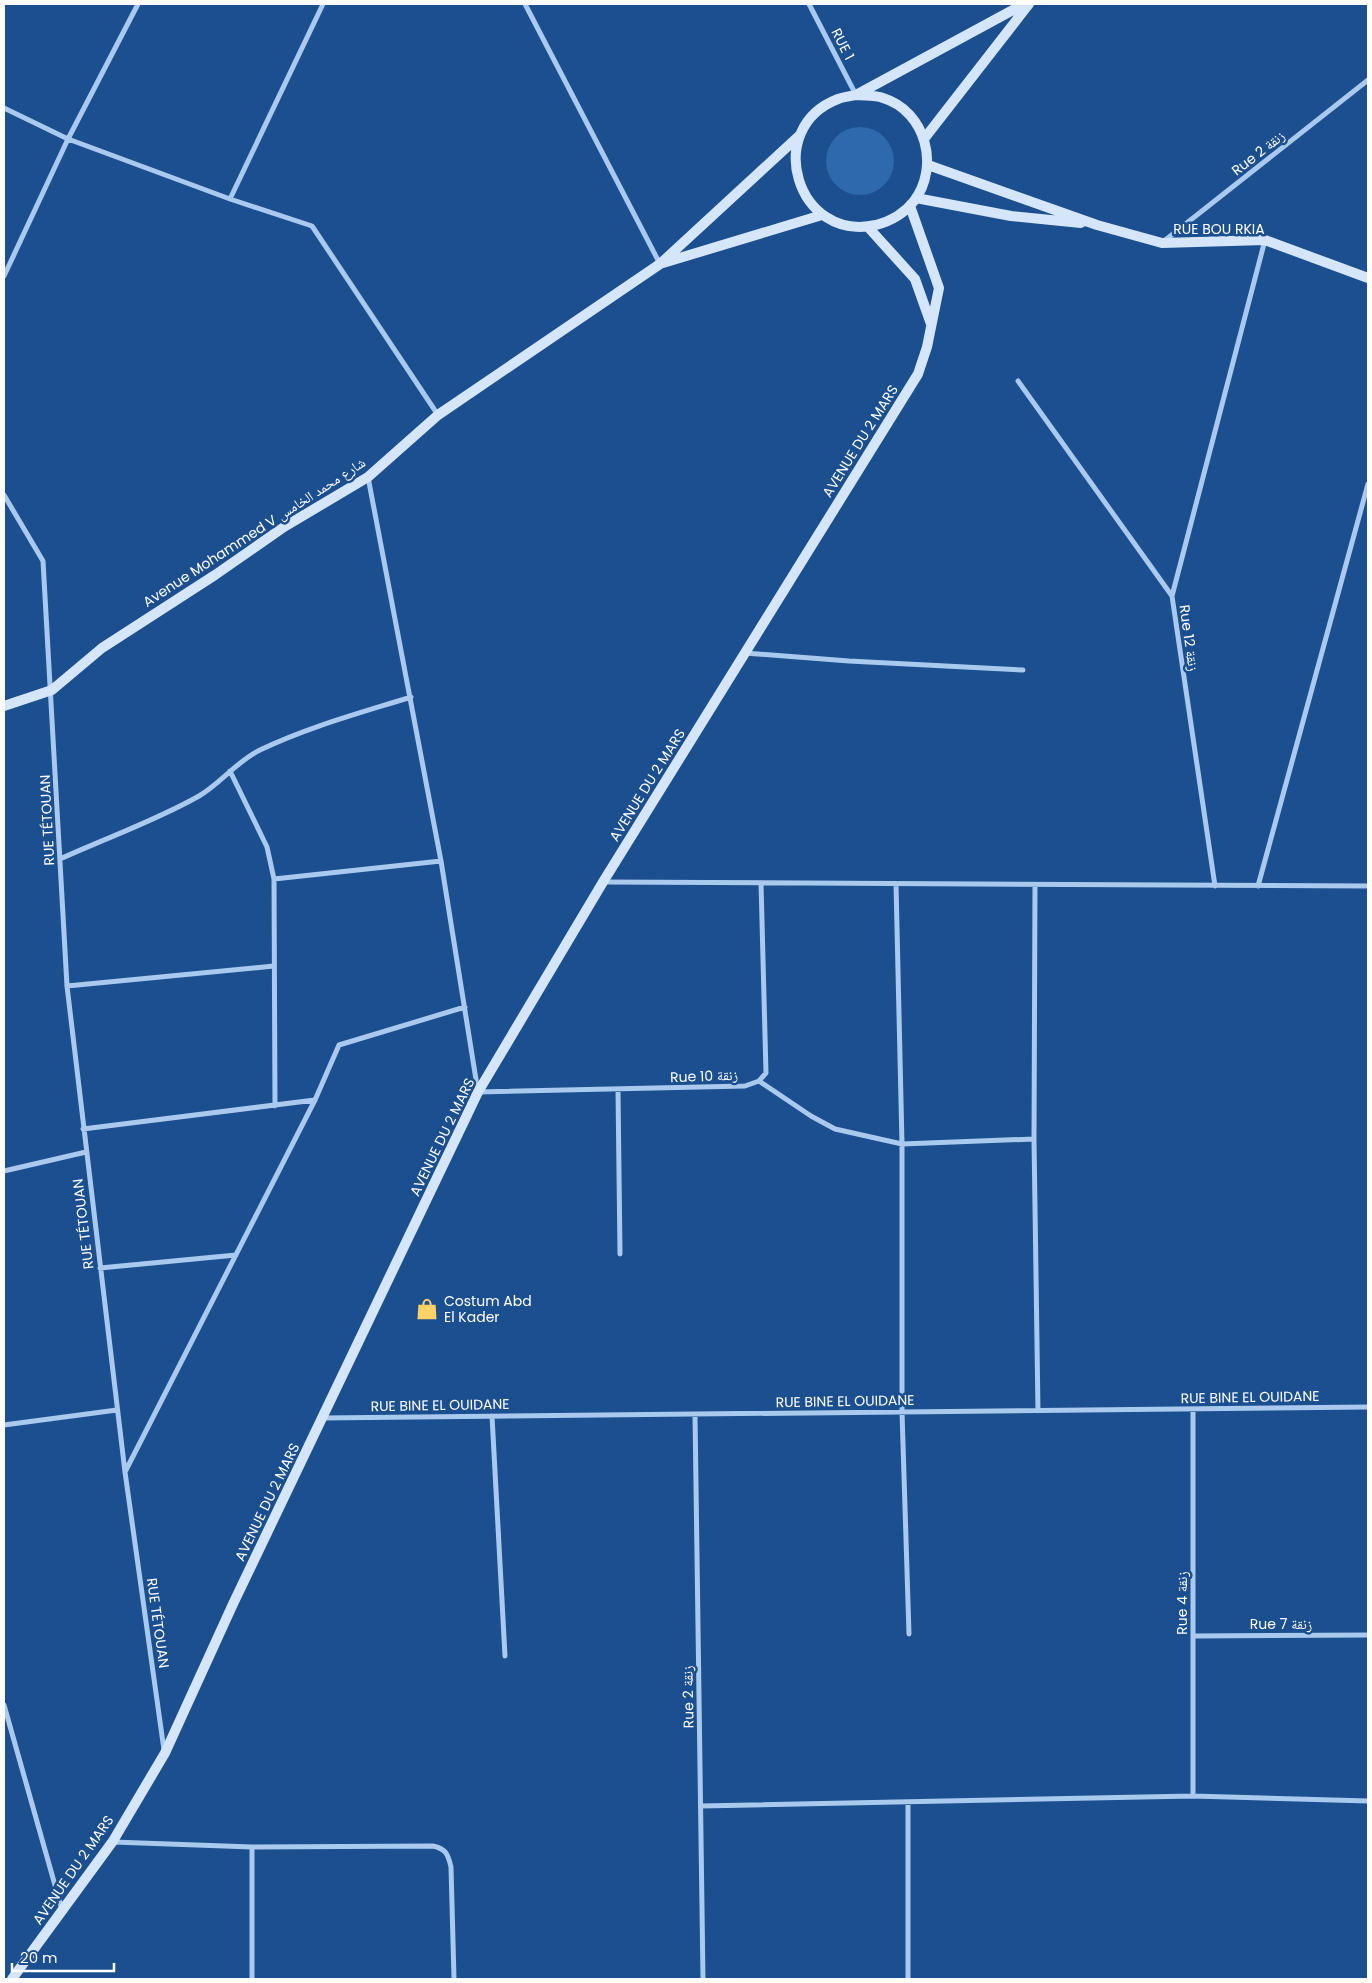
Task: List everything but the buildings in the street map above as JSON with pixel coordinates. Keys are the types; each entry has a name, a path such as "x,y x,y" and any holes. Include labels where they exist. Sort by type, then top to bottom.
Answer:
{"street":[{"path":"4,276 68,139 138,4"},
{"path":"230,199 322,4"},
{"path":"525,4 660,264"},
{"name":"RUE 1","path":"809,4 856,95"},
{"path":"856,95 1024,4"},
{"path":"924,139 1029,4"},
{"name":"Rue 2 زنقة","path":"1162,243 1368,80"},
{"path":"856,95 883,98 901,108 915,121 924,139 927,151 928,164 924,182 913,202 898,216 868,227 852,227 836,223 822,215 809,202 800,187 795,170 795,152 800,135 809,120 822,107 838,98 856,95"},
{"path":"4,108 68,139 230,199 312,226 438,415"},
{"path":"660,264 800,135"},
{"name":"RUE BOU RKIA","path":"928,164 1097,225 1162,243 1265,240 1368,278"},
{"name":"RUE BOU RKIA","path":"913,202 1010,216 1097,225"},
{"name":"AVENUE DU 2 MARS","path":"12,1979 113,1842 165,1753 233,1604 478,1092 603,882 918,374 927,347 939,288 913,202"},
{"path":"660,264 822,215"},
{"path":"868,227 915,279 931,325"},
{"path":"1172,596 1265,240"},
{"name":"Avenue Mohammed V شارع محمد الخامس","path":"4,706 52,690 102,648 284,527 368,477 438,415 660,264"},
{"name":"Rue 12 زنقة","path":"1018,381 1172,596 1215,886"},
{"path":"368,477 441,861 478,1092"},
{"path":"1258,886 1368,484"},
{"name":"RUE TÉTOUAN","path":"4,495 43,561 52,690 67,986 117,1410 165,1753"},
{"path":"744,653 848,661 1023,670"},
{"path":"60,860 168,812 201,794 257,751 290,736 411,696"},
{"path":"230,771 267,847 274,879 275,1106"},
{"path":"274,879 441,861"},
{"path":"603,882 1368,886"},
{"path":"761,883 766,1073 759,1081 811,1116 836,1130 902,1144 1034,1139"},
{"path":"896,884 902,1144 902,1412 910,1634"},
{"path":"1035,884 1034,1139 1038,1411"},
{"path":"67,986 274,966"},
{"path":"125,1472 315,1100 339,1045 464,1007"},
{"name":"Rue 10 زنقة","path":"478,1092 745,1086 759,1081"},
{"path":"618,1090 620,1254"},
{"path":"84,1130 315,1100"},
{"path":"4,1171 86,1152"},
{"path":"100,1268 236,1255"},
{"name":"RUE BINE EL OUIDANE","path":"323,1418 1368,1407"},
{"name":"Rue 4 زنقة","path":"1193,1409 1193,1796"},
{"path":"4,1425 117,1410"},
{"name":"Rue 2 زنقة","path":"695,1414 703,1979"},
{"path":"492,1416 505,1656"},
{"name":"Rue 7 زنقة","path":"1194,1636 1368,1635"},
{"path":"4,1705 62,1910"},
{"path":"702,1806 1193,1796 1368,1801"},
{"path":"908,1803 908,1979"},
{"path":"113,1842 252,1847 433,1846 442,1848 448,1853 451,1866 454,1979"},
{"path":"252,1847 252,1979"}],"shaded area":[{"path":"860,127 873,130 884,137 891,148 894,161 891,174 884,185 873,192 860,195 847,192 836,185 829,174 826,161 829,148 836,137 847,130"}],"place":[{"name":"Costum Abd El Kader","path":"427,1309"}]}
